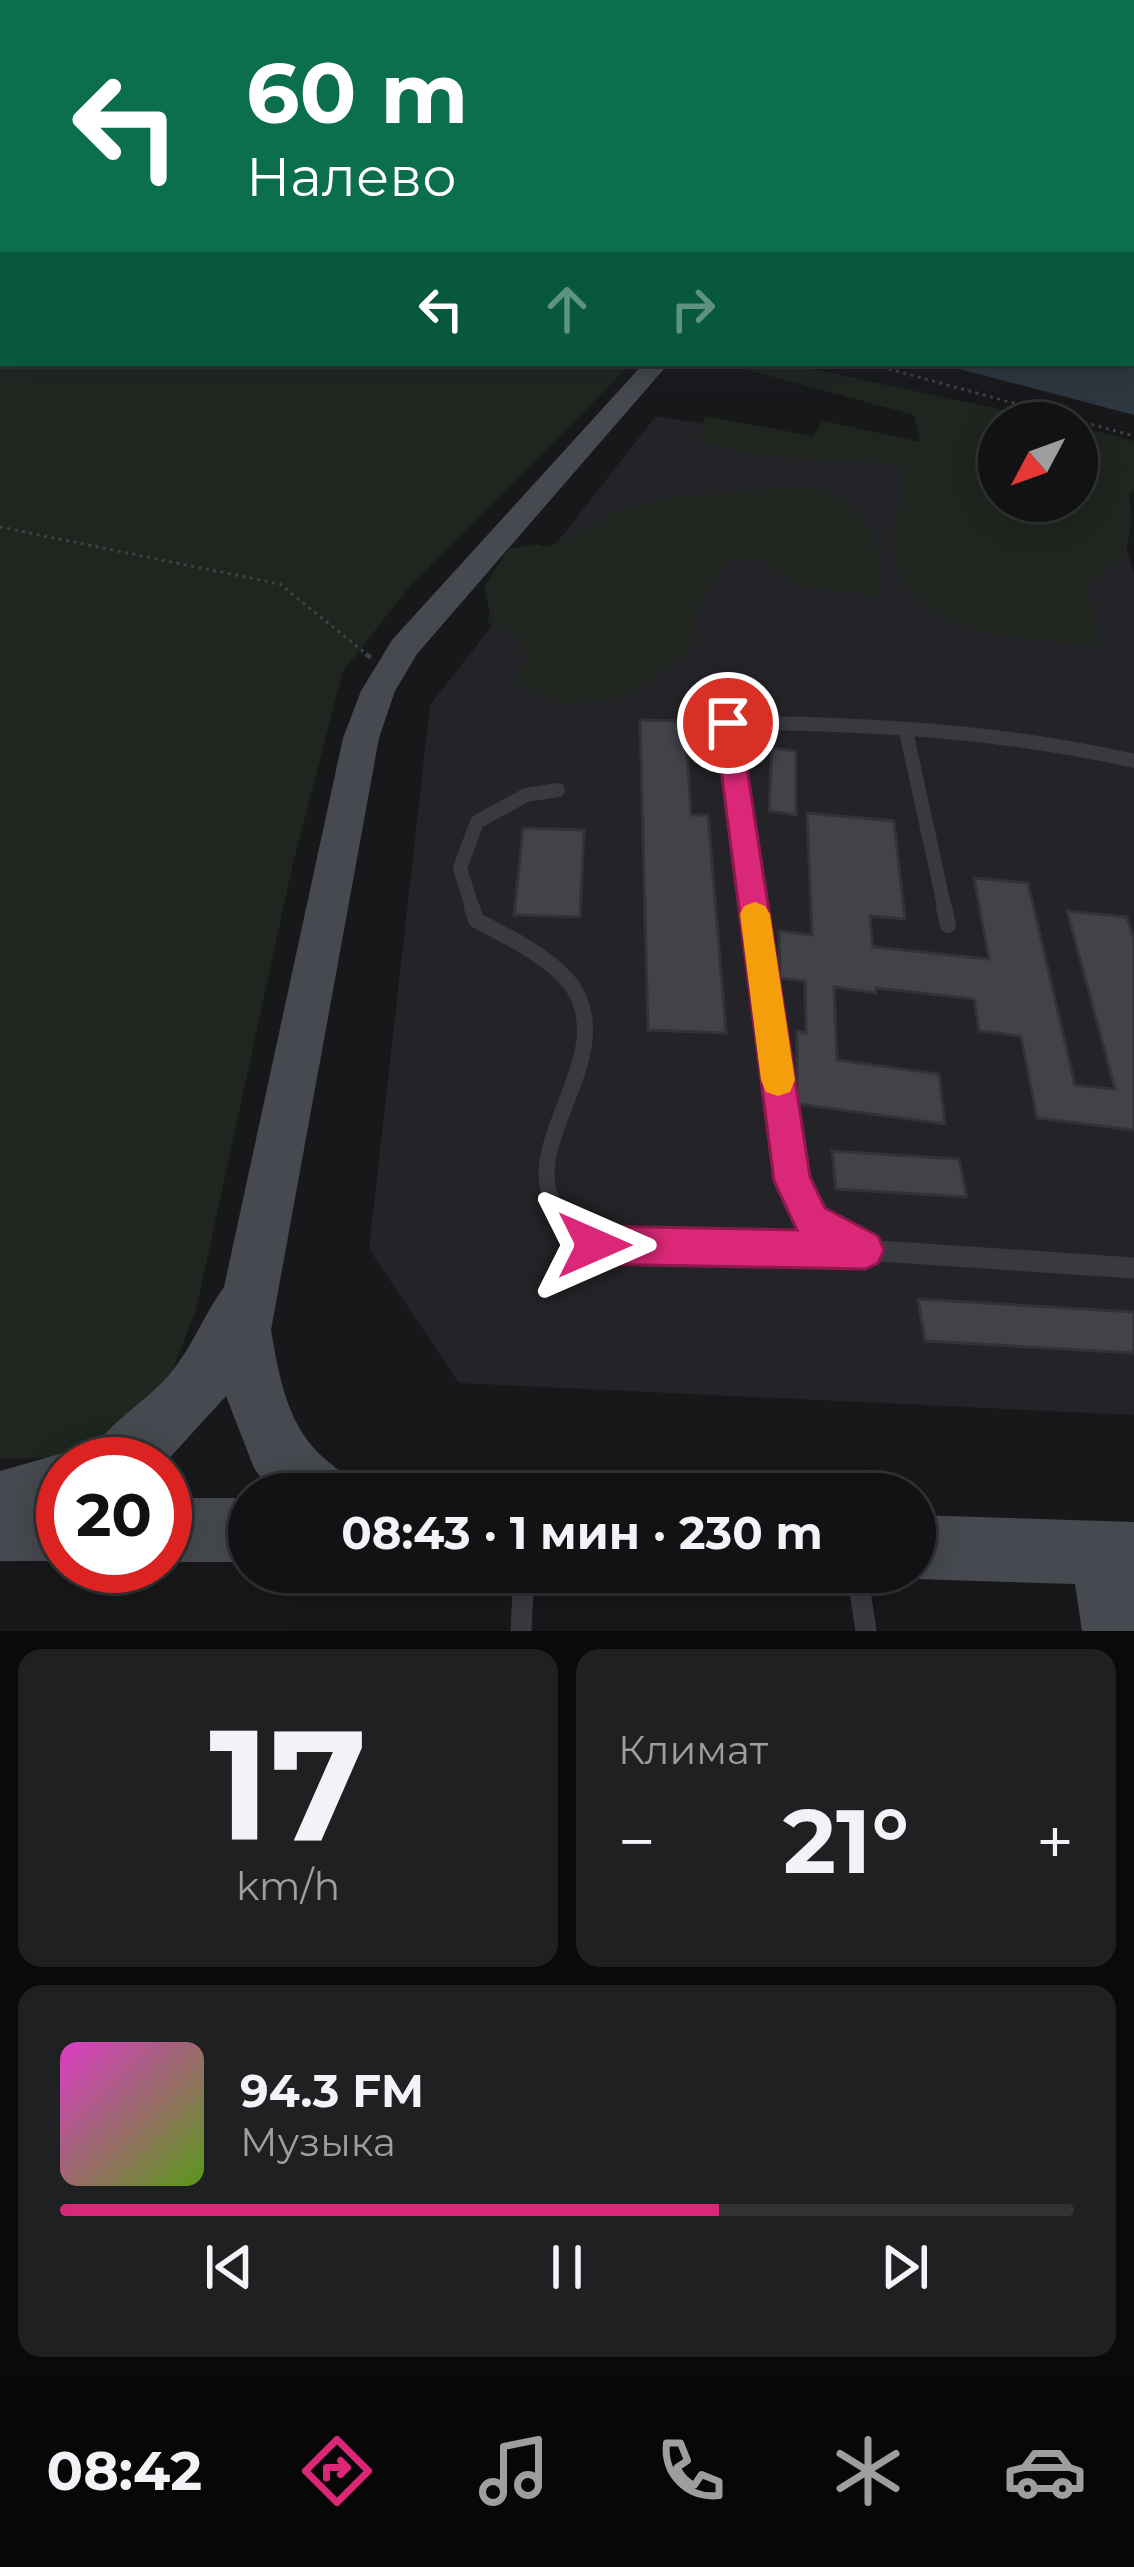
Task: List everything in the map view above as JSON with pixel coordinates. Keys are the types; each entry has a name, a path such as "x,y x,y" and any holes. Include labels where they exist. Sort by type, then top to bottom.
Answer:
{"main road":[{"path":"298,1473 276,1447 250,1385 243,1330 361,739 389,673 446,596 654,366"},
{"path":"150,1437 205,1383 254,1274"},
{"path":"192,1530 228,1530"},
{"path":"936,1548 1118,1554 1116,1631"}],"lane":[{"path":"865,1250 812,1221 792,1181 728,723 814,723 906,731 1064,746 1134,761"},
{"path":"906,731 948,925"},
{"path":"558,790 526,795 477,823 460,868 476,920 527,946 574,989 588,1047 544,1160 558,1216 594,1245 865,1250 1134,1268"},
{"path":"521,1631 523,1593"},
{"path":"860,1593 866,1631"}],"path":[{"path":"878,366 1134,436"},
{"path":"0,527 280,584 389,673"}],"shaded area":[{"path":"0,366 629,366 410,586 343,671 293,863 196,1310 164,1392 114,1437 36,1437 36,1458 0,1459"},
{"path":"732,366 797,366 978,404 978,522 1098,522 1098,432 1134,441 1129,537 1112,567 1088,583 1098,646 971,628 942,617 918,600 901,576 892,544 903,492 898,464 761,456 698,442 705,416 813,436 823,421 921,442 914,415"},
{"path":"948,366 1134,366 1134,415"},
{"path":"656,416 978,469 978,522 1098,522 1098,494 1110,490 1134,575 1134,1415 459,1383 369,1249 430,705"},
{"path":"818,486 851,507 870,530 879,558 881,597 797,585 763,560 730,558 695,610 690,651 626,697 567,704 512,684 526,659 521,638 487,622 490,612 484,586 509,549 547,547 598,525 615,511 671,497"}],"building":[{"path":"640,720 685,721 691,815 708,815 726,1033 648,1030"},
{"path":"772,748 796,751 796,815 769,811"},
{"path":"807,813 894,821 905,919 870,916 873,947 989,959 974,878 1028,883 1075,1085 1115,1089 1067,911 1127,917 1134,939 1134,1130 1037,1118 1021,1036 979,1031 974,999 876,988 876,993 834,987 837,1060 939,1074 945,1124 797,1104 797,1031 806,1033 805,981 780,978 779,931 812,935"},
{"path":"523,828 584,830 580,917 514,915"},
{"path":"832,1151 959,1159 967,1197 836,1189"},
{"path":"918,1299 1134,1312 1134,1353 925,1341"}],"slow traffic":[{"path":"755,914 778,1080"}],"route":[{"path":"594,1245 865,1250 812,1221 792,1181 728,723"}]}
